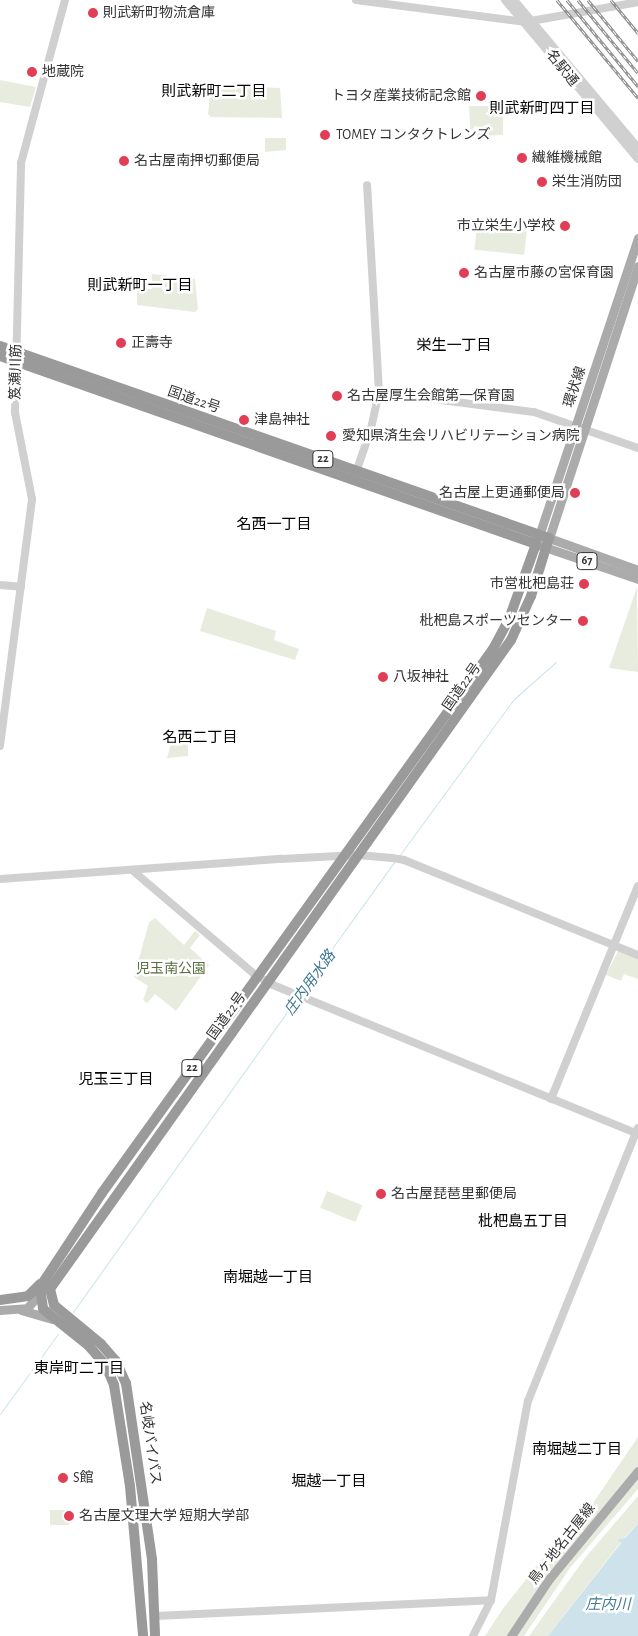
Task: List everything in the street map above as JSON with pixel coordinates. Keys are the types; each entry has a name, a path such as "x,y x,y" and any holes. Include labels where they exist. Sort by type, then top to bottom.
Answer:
{"highway":[{"name":"国道22号","path":"0,346 16,357 543,541"},
{"name":"国道22号","path":"0,356 16,357"},
{"name":"国道22号","path":"57,1316 50,1289 511,640 531,596 543,541"},
{"name":"国道22号","path":"38,1300 42,1281 258,976 493,650 509,619 543,541"},
{"name":"22","path":"0,1301 28,1296 42,1281"},
{"name":"22","path":"38,1300 57,1316"},
{"name":"名岐バイパス","path":"57,1316 106,1349 126,1382 152,1560 156,1616 155,1636"},
{"name":"名岐バイパス","path":"57,1316 88,1345 106,1366 114,1385 130,1486 143,1636"}],"main road":[{"name":"環状線","path":"543,541 638,238"},
{"name":"環状線","path":"580,428 638,266"},
{"name":"67","path":"543,541 638,570"},
{"name":"67","path":"543,541 638,579"},
{"path":"0,1310 27,1308 38,1300 74,1248 79,1246"},
{"path":"0,1301 38,1300"},
{"path":"17,1309 57,1316"},
{"name":"鳥ヶ地名古屋線","path":"511,1636 549,1579 638,1471"}],"street":[{"name":"笈瀬川筋","path":"0,746 32,500 15,412 23,153 65,0"},
{"path":"356,0 528,21 638,2"},
{"name":"名駅通","path":"505,0 528,21 638,148"},
{"name":"名駅通","path":"514,0 528,21 638,159"},
{"path":"355,475 371,430 379,392 367,184"},
{"path":"379,392 534,412 638,448"},
{"path":"0,585 20,587"},
{"path":"0,879 358,855 398,859 638,955"},
{"path":"132,870 258,976 268,982 551,1099 637,1132 528,1401 491,1600 473,1636"},
{"path":"551,1099 638,886"},
{"path":"156,1616 491,1600"}],"green space":[{"path":"0,80 36,87 30,107 0,102"},
{"path":"211,86 280,88 282,118 211,117 208,114"},
{"path":"469,106 503,106 503,135 474,136 471,140"},
{"path":"265,138 286,138 286,150 265,152"},
{"path":"477,223 527,228 524,255 474,250"},
{"path":"152,274 195,279 198,309 195,312 137,305 137,289 152,289"},
{"path":"637,587 638,672 609,668"},
{"path":"207,608 276,631 274,640 299,649 295,660 200,631"},
{"path":"174,733 188,744 188,756 167,758"},
{"name":"児玉南公園","path":"155,918 184,945 195,931 200,935 190,948 209,965 176,1011 155,994 147,1003 143,1000 148,986 134,977 149,922"},
{"path":"618,951 638,959 638,979 624,974 621,981 606,975"},
{"path":"327,1191 362,1205 355,1222 320,1208"},
{"path":"638,1437 638,1467 508,1636 485,1636 502,1610 572,1521 591,1506"},
{"path":"638,1476 638,1489 570,1568 524,1636 515,1636 549,1584"},
{"path":"638,1496 638,1524 624,1538 617,1539 621,1542 548,1636 529,1636 585,1558"},
{"path":"50,1510 69,1510 69,1525 50,1525"}],"water":[{"name":"庄内川","path":"638,1524 638,1636 548,1636 621,1543 617,1539 625,1538"}],"waterway":[{"name":"庄内用水路","path":"399,856 514,699 556,662"},
{"name":"庄内用水路","path":"300,993 395,861"},
{"name":"庄内用水路","path":"73,1312 296,999"},
{"name":"庄内用水路","path":"0,1414 58,1334"}],"railway":[{"path":"557,0 638,98"},
{"path":"567,0 638,86"},
{"path":"578,0 638,73"},
{"path":"588,0 638,61"},
{"path":"611,0 638,33"}],"place":[{"name":"則武新町物流倉庫","path":"93,13"},
{"name":"地蔵院","path":"32,72"},
{"name":"トヨタ産業技術記念館","path":"481,96"},
{"name":"TOMEY コンタクトレンズ","path":"325,135"},
{"name":"繊維機械館","path":"522,158"},
{"name":"名古屋南押切郵便局","path":"124,161"},
{"name":"栄生消防団","path":"542,182"},
{"name":"市立栄生小学校","path":"565,226"},
{"name":"名古屋市藤の宮保育園","path":"464,273"},
{"name":"正壽寺","path":"121,343"},
{"name":"名古屋厚生会館第一保育園","path":"337,396"},
{"name":"津島神社","path":"244,420"},
{"name":"愛知県済生会リハビリテーション病院","path":"331,436"},
{"name":"名古屋上更通郵便局","path":"575,493"},
{"name":"市営枇杷島荘","path":"584,584"},
{"name":"枇杷島スポーツセンター","path":"583,621"},
{"name":"八坂神社","path":"383,677"},
{"name":"名古屋琵琶里郵便局","path":"381,1194"},
{"name":"S館","path":"63,1478"},
{"name":"名古屋文理大学 短期大学部","path":"69,1516"}],"district":[{"name":"則武新町二丁目","path":"214,92"},
{"name":"則武新町四丁目","path":"542,109"},
{"name":"則武新町一丁目","path":"140,286"},
{"name":"栄生一丁目","path":"454,346"},
{"name":"名西一丁目","path":"274,525"},
{"name":"名西二丁目","path":"200,738"},
{"name":"児玉三丁目","path":"116,1080"},
{"name":"枇杷島五丁目","path":"523,1222"},
{"name":"南堀越一丁目","path":"268,1278"},
{"name":"東岸町二丁目","path":"79,1369"},
{"name":"南堀越二丁目","path":"577,1450"},
{"name":"堀越一丁目","path":"329,1482"}]}
